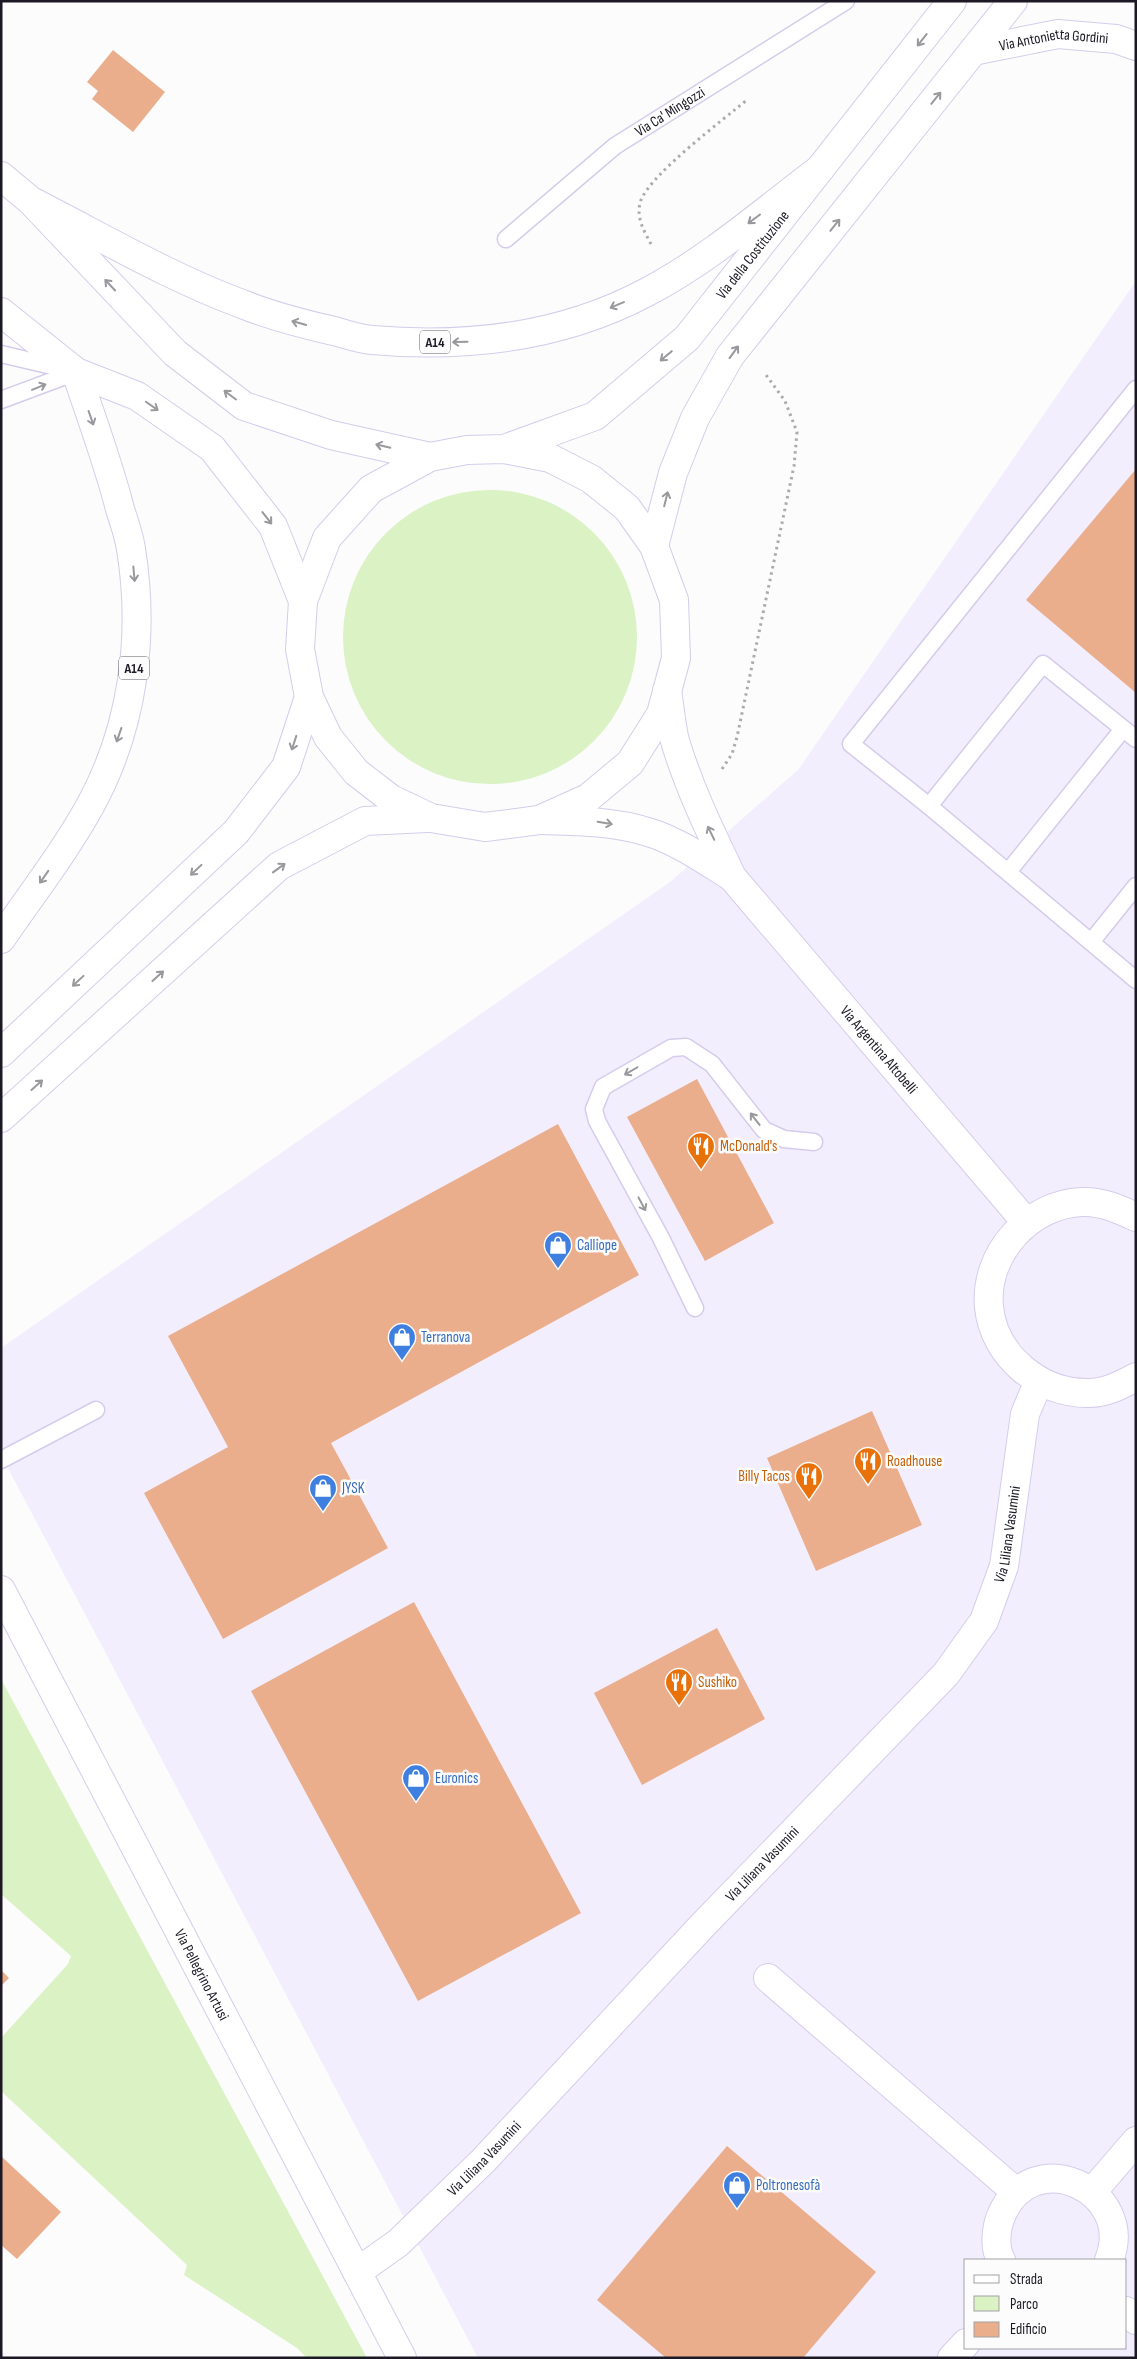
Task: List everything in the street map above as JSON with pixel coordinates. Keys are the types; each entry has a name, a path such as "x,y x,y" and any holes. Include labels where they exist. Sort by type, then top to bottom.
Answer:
{"main road":[{"name":"Via della Costituzione","path":"504,449 595,416 687,338 952,1"},
{"path":"654,546 677,464 695,418 730,356 1013,1"},
{"name":"Via Antonietta Gordini","path":"973,51 1058,34 1116,39 1136,46"},
{"name":"A14","path":"1,176 31,201 175,275 250,307 300,323 370,340 463,343 535,333 598,313 646,293 704,257 820,168"},
{"path":"31,201 174,353 244,406 331,435 430,457"},
{"path":"1,312 76,372 138,396 212,448 272,526 303,601"},
{"name":"A14","path":"1,938 66,845 90,806 109,766 123,725 135,663 137,613 131,548 113,482 76,372"},
{"path":"1,1118 279,866 365,821 431,818 485,827 538,820 588,798 630,763 661,714 676,658 674,600 654,546 627,508 592,479 550,458 504,449 467,450 430,457 372,489 327,538 303,601 300,649 309,697 328,737 356,772 391,799 431,818"},
{"name":"Via Argentina Altobelli","path":"667,691 675,739 683,766 732,877 1026,1222"},
{"path":"1,1053 236,832 286,767 309,697"},
{"name":"Via Argentina Altobelli","path":"538,820 593,821 648,832 686,849 732,877"},
{"path":"1136,1217 1112,1205 1082,1202 1052,1207 1026,1222 1004,1246 991,1277 989,1307 998,1337 1014,1362 1038,1381 1064,1391 1091,1393 1117,1387 1136,1377"},
{"name":"Via Liliana Vasumini","path":"357,2272 398,2243 483,2161 700,1926 946,1674 984,1621 1004,1566 1026,1414 1038,1381"},
{"name":"Via Pellegrino Artusi","path":"1,1590 402,2358"},
{"path":"768,1978 1016,2192"},
{"path":"1093,2191 1136,2140"},
{"path":"1002,2259 997,2240 998,2222 1005,2206 1016,2192 1030,2183 1054,2178 1079,2182 1093,2191 1104,2204 1112,2220 1114,2236 1109,2259"},
{"path":"952,2358 964,2345"}],"lane":[{"name":"Via Ca' Mingozzi","path":"506,239 615,146 846,1"},
{"path":"1,354 76,372"},
{"path":"1,400 76,372"},
{"path":"1136,389 851,744 929,806 1136,980"},
{"path":"929,806 1043,664 1130,734 1008,872"},
{"path":"1091,942 1136,886"},
{"path":"695,1308 661,1238 598,1121 594,1109 604,1087 671,1048 686,1047 712,1064 764,1130 784,1140 814,1142"},
{"path":"1,1460 96,1410"}],"path":[{"path":"650,244 640,223 640,201 657,177 752,95"}],"shaded area":[{"path":"1136,281 1136,2358 478,2358 1,1455 1,1348 670,882 798,770"}],"green space":[{"path":"490,490 519,493 546,502 571,515 594,533 612,556 625,581 634,608 637,637 634,666 625,693 612,718 594,741 571,759 546,772 519,781 490,784 461,781 434,772 409,759 386,741 368,718 355,693 346,666 343,637 346,608 355,581 368,556 386,533 409,515 434,502 461,493"},
{"path":"1,1679 367,2358 307,2358 297,2348 184,2275 187,2265 1,2091 1,2038 68,1964 71,1956 1,1894"}],"building":[{"path":"113,50 165,92 133,132 92,99 98,91 87,82"},
{"path":"1136,469 1136,693 1026,600"},
{"name":"McDonald's","path":"697,1079 774,1223 705,1261 627,1117"},
{"path":"558,1124 639,1275 331,1443 388,1548 223,1639 144,1493 228,1447 168,1336"},
{"path":"872,1411 922,1525 816,1571 767,1458"},
{"name":"Euronics","path":"414,1602 581,1913 418,2001 251,1691"},
{"name":"Sushiko","path":"717,1628 765,1719 642,1785 594,1693"},
{"path":"1,1970 9,1978 1,1986"},
{"name":"Poltronesofà","path":"727,2146 876,2272 803,2358 666,2358 597,2300"},
{"path":"1,2156 61,2212 17,2259 1,2245"}],"place":[{"name":"McDonald's","path":"701,1170"},
{"name":"Calliope","path":"558,1269"},
{"name":"Terranova","path":"402,1361"},
{"name":"Roadhouse","path":"868,1485"},
{"name":"Billy Tacos","path":"809,1500"},
{"name":"JYSK","path":"323,1512"},
{"name":"Sushiko","path":"679,1706"},
{"name":"Euronics","path":"416,1802"},
{"name":"Poltronesofà","path":"737,2209"}]}
